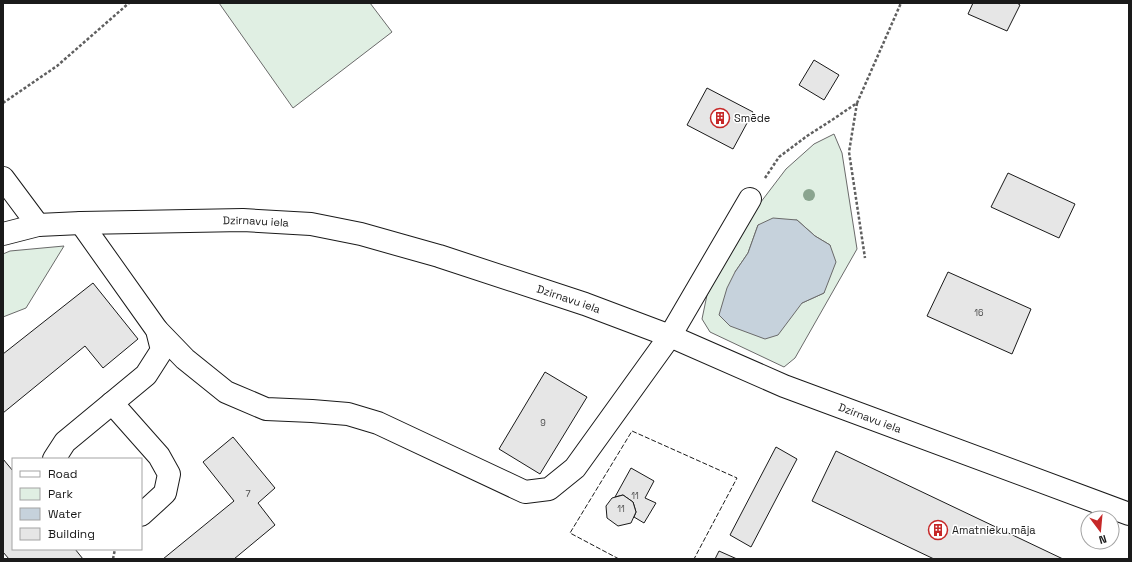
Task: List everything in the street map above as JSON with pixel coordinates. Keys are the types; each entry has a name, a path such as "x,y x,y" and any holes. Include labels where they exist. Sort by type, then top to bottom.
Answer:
{"street":[{"path":"3,178 38,225"},
{"path":"81,223 157,330 185,359 226,392 266,409 348,414 378,423 524,492 549,489 575,468 670,336 750,199"},
{"name":"Dzirnavu iela","path":"3,234 38,225 244,220 311,224 361,234 439,256 585,304 670,336 784,386 1129,514"},
{"path":"55,458 65,442 146,375 162,350 157,330"},
{"path":"112,403 159,456 169,474 165,493 142,514"}],"path":[{"path":"3,103 57,66 129,3"},
{"path":"865,258 849,152 857,103 901,3"},
{"path":"750,199 779,158 807,136 857,103"}],"green space":[{"path":"219,3 370,3 392,32 293,108"},
{"path":"834,134 842,153 857,249 795,358 784,367 710,332 702,319 707,295 751,215 786,169 814,144","holes":["797,220 815,236 830,245 824,293 802,303 735,272 748,253 758,225"]},
{"path":"64,246 26,308 3,317 3,254 10,251"}],"water":[{"path":"773,218 797,220 815,236 830,245 836,262 824,293 802,303 778,335 765,339 730,326 719,315 727,288 735,272 748,253 758,225"}],"building":[{"path":"973,3 1017,3 1020,5 1007,31 968,14"},
{"path":"814,60 839,75 824,100 799,85"},
{"name":"Smēde","path":"707,88 753,112 733,149 687,125"},
{"path":"1008,173 1075,204 1059,238 991,207"},
{"path":"948,272 1031,309 1012,354 927,316"},
{"path":"93,283 138,339 103,368 85,346 3,413 3,354"},
{"path":"545,372 587,397 540,474 499,449"},
{"path":"233,437 275,488 258,503 275,525 234,559 163,559 234,501 203,462"},
{"path":"776,447 797,459 751,547 730,535"},
{"name":"Amatnieku māja","path":"836,451 1063,559 934,559 812,501"},
{"path":"3,459 12,470 12,550 76,550 83,559 9,559 3,552"},
{"path":"631,468 654,481 645,498 656,503 644,523 634,517 636,512 633,502 623,495 615,497"},
{"path":"623,495 633,502 636,512 631,523 618,526 607,518 606,506 612,498"},
{"path":"719,551 737,559 715,559"}],"fence":[{"path":"619,559 570,533 632,431 737,478 694,559"}],"place":[{"name":"Smēde","path":"720,118"},
{"name":"Amatnieku māja","path":"938,530"}]}
